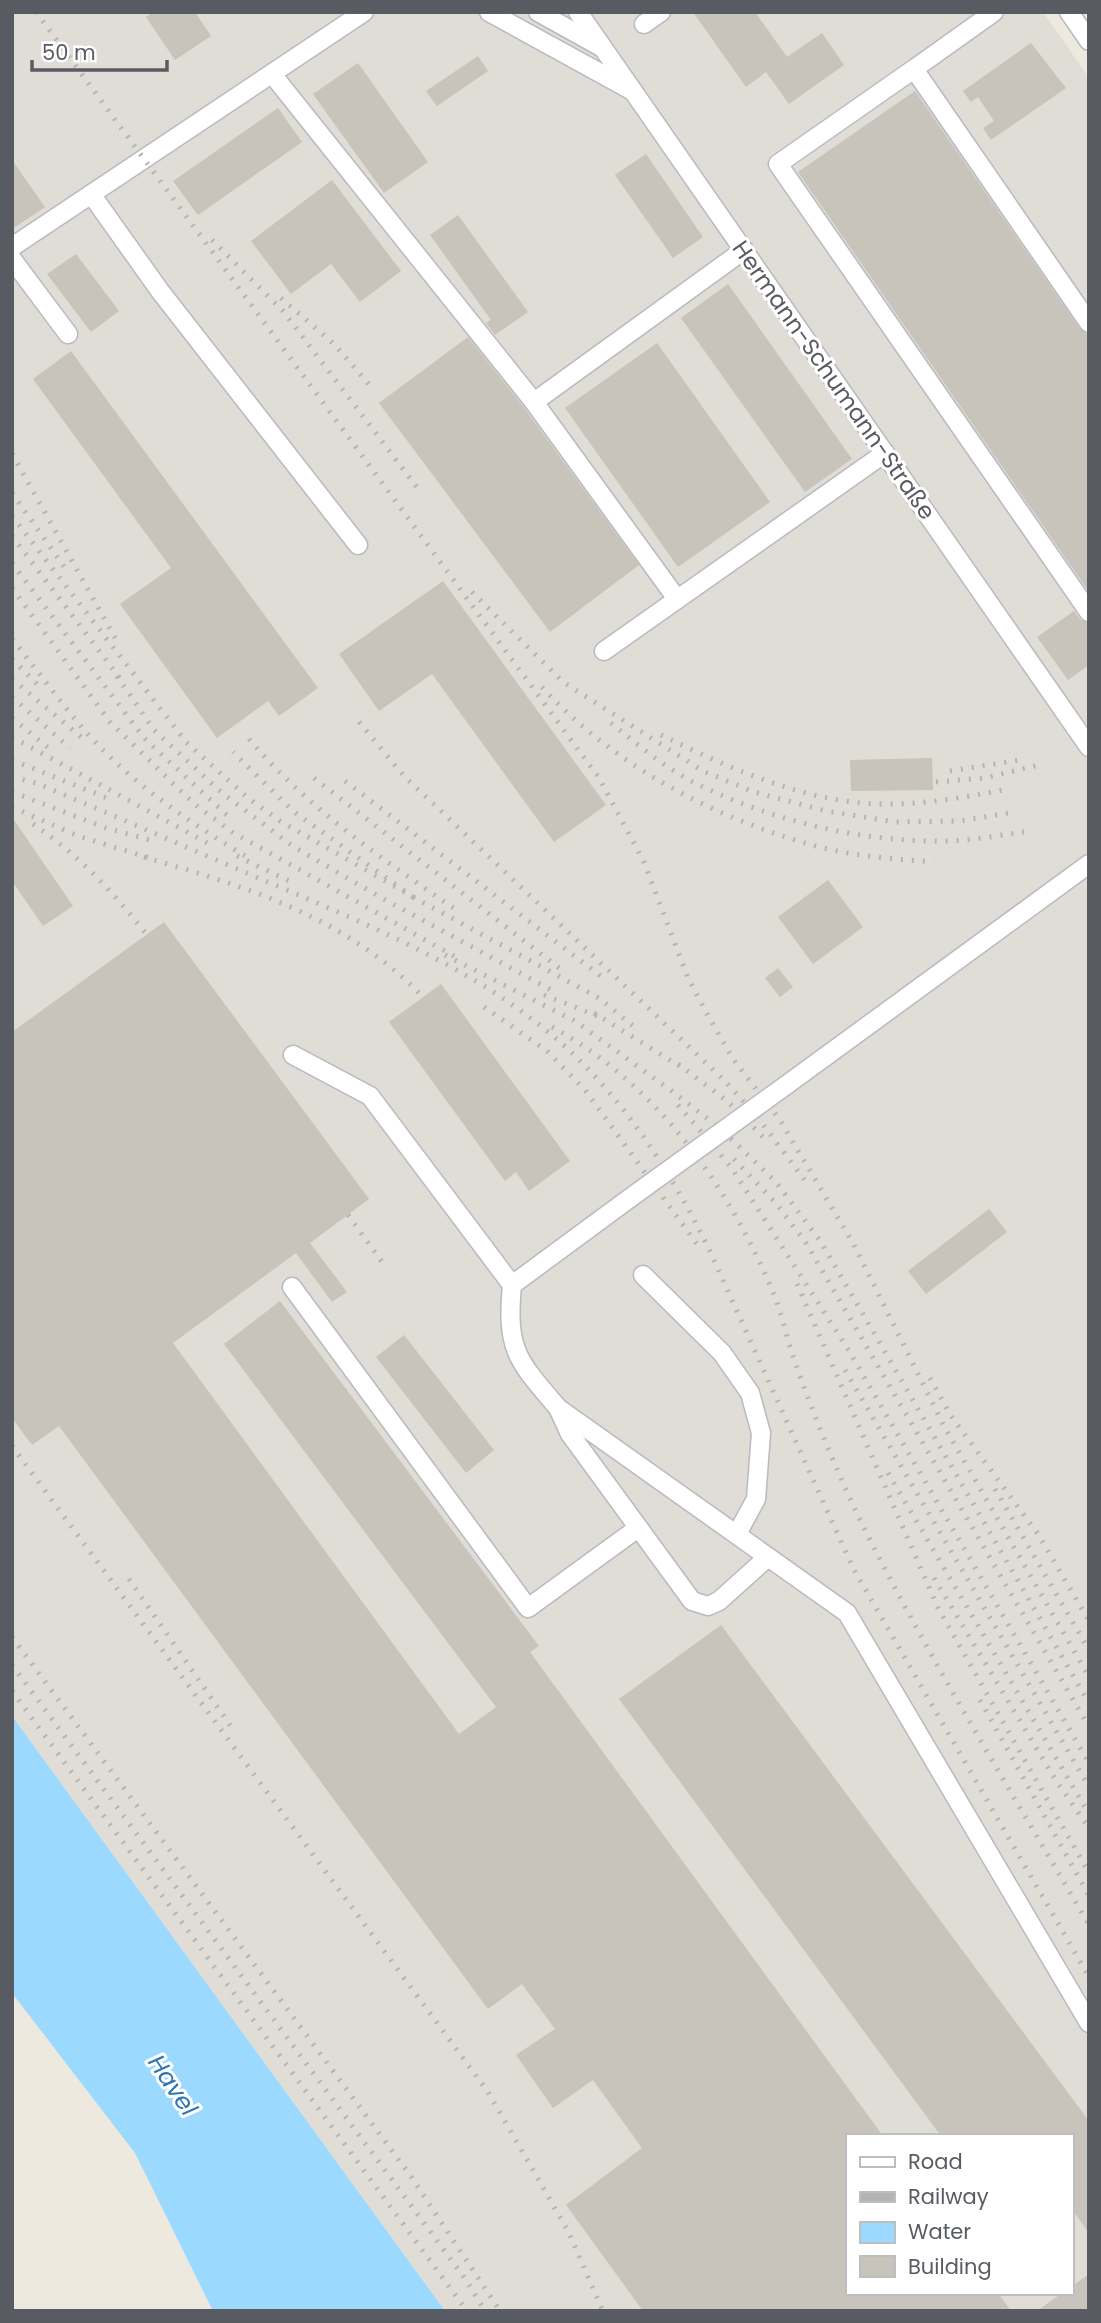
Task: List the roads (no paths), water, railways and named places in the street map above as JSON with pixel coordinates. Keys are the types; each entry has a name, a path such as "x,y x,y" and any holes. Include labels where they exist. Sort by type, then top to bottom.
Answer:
{"street":[{"path":"12,247 364,12"},
{"path":"489,12 634,91"},
{"path":"512,12 620,72"},
{"path":"538,12 604,48"},
{"name":"Hermann-Schumann-Straße","path":"578,12 1089,747"},
{"path":"644,24 661,12"},
{"path":"994,12 778,164 1089,612"},
{"path":"1069,12 1089,41"},
{"path":"914,69 1089,323"},
{"path":"272,74 534,402 677,599"},
{"path":"91,194 160,291 358,545"},
{"path":"534,402 744,250"},
{"path":"12,259 68,334"},
{"path":"604,651 885,453"},
{"path":"512,1285 1089,864"},
{"path":"293,1055 370,1096 512,1285 509,1322 520,1364 558,1408 847,1613 1089,2023"},
{"path":"643,1275 722,1353 750,1393 761,1433 756,1499 737,1534"},
{"path":"292,1287 528,1608 638,1528"},
{"path":"558,1408 570,1434 692,1601 708,1606 719,1601 768,1557"}],"water":[{"name":"Havel","path":"12,1716 445,2311 213,2311 135,2153 12,1993"}],"railway":[{"path":"36,12 599,778 644,862 688,978 706,1012 733,1059 780,1120 854,1245 945,1428 1089,1677"},
{"path":"212,240 283,311 419,490"},
{"path":"281,298 335,345 373,389"},
{"path":"12,454 118,643"},
{"path":"12,493 65,568"},
{"path":"12,516 186,742 248,798 280,821 413,897 293,811 233,752"},
{"path":"12,536 122,681"},
{"path":"12,563 144,738 230,818"},
{"path":"12,588 110,722 193,803 232,832 454,956"},
{"path":"472,592 563,682 703,771 754,792 826,811 895,822 960,821 1015,812"},
{"path":"12,639 103,751 141,785 182,816 247,857"},
{"path":"12,659 42,689"},
{"path":"117,676 154,730 222,793 294,847 557,993"},
{"path":"12,679 87,742"},
{"path":"542,687 600,741 666,785 701,803 775,833 827,849 934,862"},
{"path":"12,697 70,748"},
{"path":"12,718 50,749"},
{"path":"359,722 404,776 724,1080 755,1114 809,1186"},
{"path":"611,723 661,762 693,782 754,808 819,827 917,841 959,840 1024,832"},
{"path":"661,735 775,784 835,799 896,804 952,799 1008,789"},
{"path":"12,737 211,845"},
{"path":"249,739 322,811 375,853 459,912"},
{"path":"950,771 1026,759"},
{"path":"12,760 107,798"},
{"path":"936,782 985,778 1039,765"},
{"path":"12,777 36,783 330,909 438,960 473,979 539,1024 569,1050 611,1094 664,1167 694,1220 853,1568 1089,1977"},
{"path":"314,778 563,971"},
{"path":"345,781 602,977"},
{"path":"12,792 106,828 154,841"},
{"path":"12,807 78,836 153,859"},
{"path":"33,824 94,875 147,935"},
{"path":"237,856 291,882"},
{"path":"144,857 257,893 328,925 393,969 423,997"},
{"path":"413,897 599,998 638,1030"},
{"path":"445,955 575,1021 721,1129 776,1182 821,1242 1089,1703"},
{"path":"544,995 603,1018"},
{"path":"484,1007 547,1051 585,1090 699,1247"},
{"path":"594,1013 686,1070"},
{"path":"552,1027 625,1078 657,1109 713,1179 736,1217 775,1297 808,1397 863,1526 944,1677 1089,1925"},
{"path":"678,1064 727,1101 763,1137"},
{"path":"678,1105 731,1167 849,1351 1089,1763"},
{"path":"734,1159 775,1202 806,1243 1089,1727"},
{"path":"348,1215 382,1262"},
{"path":"797,1284 938,1608 1089,1873"},
{"path":"845,1370 1089,1787"},
{"path":"930,1378 951,1416 1038,1534 1089,1621"},
{"path":"12,1446 488,2092 568,2231 603,2311"},
{"path":"888,1473 1089,1814"},
{"path":"995,1489 1089,1650"},
{"path":"934,1578 1055,1779 1089,1828"},
{"path":"129,1579 234,1731"},
{"path":"12,1637 410,2175 500,2311"},
{"path":"12,1665 466,2280 485,2311"},
{"path":"12,1691 467,2311"},
{"path":"980,1700 1089,1896"}]}
